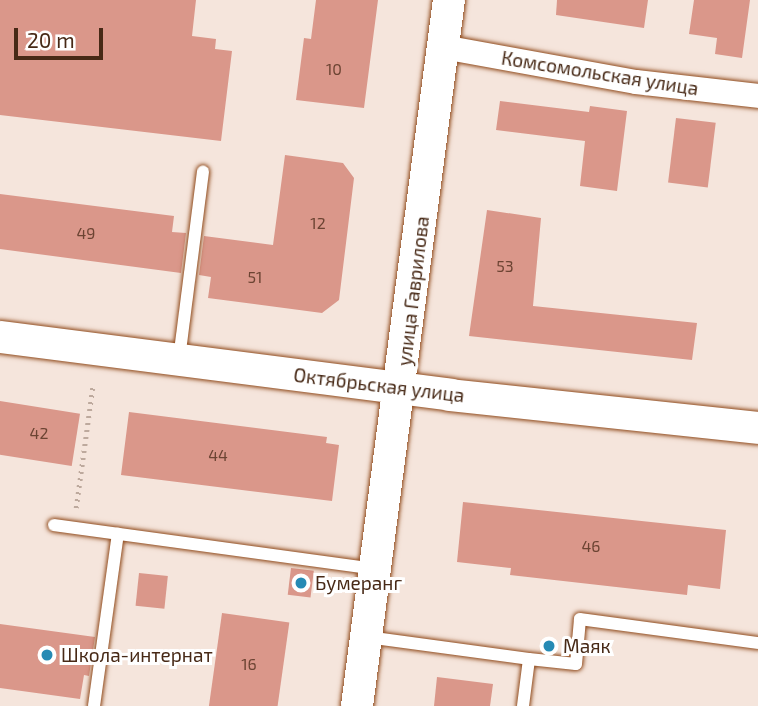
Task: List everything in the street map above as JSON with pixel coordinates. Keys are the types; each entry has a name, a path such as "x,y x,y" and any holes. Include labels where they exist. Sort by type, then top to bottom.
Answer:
{"street":[{"name":"улица Гаврилова","path":"357,706 401,388 449,0"},
{"name":"Комсомольская улица","path":"443,47 636,82 758,96"},
{"name":"Октябрьская улица","path":"0,337 401,388 758,428"}],"lane":[{"path":"178,360 203,172"},
{"path":"54,525 376,569"},
{"path":"93,706 118,534"},
{"path":"367,637 576,664 580,619 758,643"},
{"path":"523,706 529,659"}],"path":[{"path":"74,528 93,384"}],"building":[{"path":"0,0 196,0 192,36 216,39 215,49 232,51 221,141 0,115"},
{"path":"316,0 378,0 364,108 296,100 304,38 311,39"},
{"path":"557,0 648,0 644,28 556,15"},
{"path":"694,0 750,0 742,58 715,54 717,38 689,34"},
{"path":"500,101 589,112 590,106 627,111 617,191 580,186 585,141 496,130"},
{"path":"676,118 716,123 708,187 668,183"},
{"path":"285,155 343,163 354,178 339,300 322,313 208,298 211,277 199,275 204,236 273,245"},
{"path":"0,194 174,216 172,232 186,233 181,273 0,249"},
{"path":"487,210 541,218 533,306 697,323 692,360 469,336"},
{"path":"0,401 80,414 72,466 0,455"},
{"path":"129,412 327,437 326,443 339,445 332,501 121,475"},
{"path":"463,502 726,530 720,589 688,585 687,595 510,575 511,568 457,562"},
{"name":"Бумеранг","path":"291,568 314,571 311,598 288,595"},
{"path":"139,573 168,576 164,609 136,606"},
{"path":"222,613 289,622 278,706 209,706"},
{"name":"Школа-интернат","path":"0,624 95,637 89,676 84,675 80,699 0,688"},
{"path":"437,677 493,684 490,706 434,706"}],"place":[{"name":"Бумеранг","path":"301,583"},
{"name":"Маяк","path":"549,646"},
{"name":"Школа-интернат","path":"47,655"}]}
